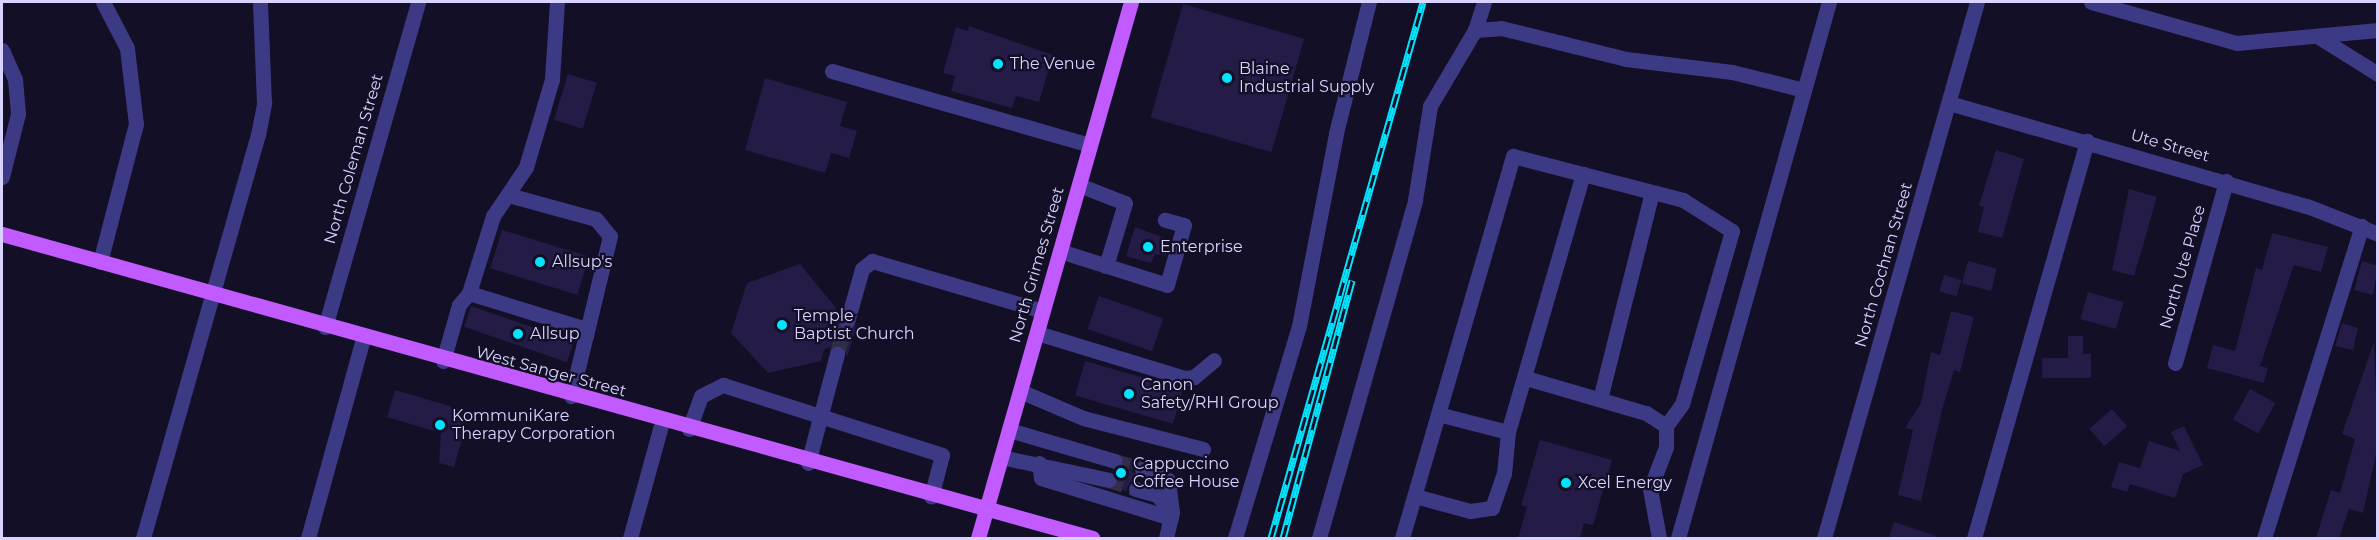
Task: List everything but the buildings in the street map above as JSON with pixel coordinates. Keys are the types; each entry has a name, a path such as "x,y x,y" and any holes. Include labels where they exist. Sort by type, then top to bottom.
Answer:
{"main road":[{"name":"North Grimes Street","path":"978,538 1131,2"},
{"name":"West Sanger Street","path":"2,234 363,339 985,512 1092,538"}],"street":[{"path":"100,262 136,124 127,48 103,2"},
{"path":"143,538 214,295 264,103 260,2"},
{"name":"North Coleman Street","path":"325,327 418,2"},
{"path":"443,361 459,305 470,293 484,236 512,196 552,79 557,2"},
{"path":"1235,538 1299,326 1336,133 1369,2"},
{"path":"1319,538 1415,200 1430,106 1475,30 1484,2"},
{"path":"1678,538 1829,2"},
{"name":"North Cochran Street","path":"1824,538 1977,2"},
{"path":"2091,2 2237,43 2378,30"},
{"path":"1475,30 1501,28 1626,59 1732,72 1804,90"},
{"path":"2317,36 2378,74"},
{"path":"2,50 15,79 18,114 2,177"},
{"path":"832,71 1090,146"},
{"name":"Ute Street","path":"1949,103 2226,181 2362,226 2378,234"},
{"path":"1974,538 2087,141"},
{"path":"1402,538 1513,156 1683,200 1732,231 1682,404 1666,426 1666,447 1650,489 1659,538"},
{"path":"1414,496 1470,511 1492,508 1504,474 1508,432 1526,378 1583,174"},
{"name":"North Ute Place","path":"2175,363 2226,181"},
{"path":"1079,185 1125,202 1106,266"},
{"path":"1600,399 1652,192"},
{"path":"512,196 596,219 610,236 572,396"},
{"path":"1060,251 1167,285 1184,225 1165,220"},
{"path":"2264,538 2362,226"},
{"path":"846,322 862,269 872,261 1043,311"},
{"path":"470,293 567,320 586,335"},
{"path":"1036,333 1185,378 1194,377 1214,360"},
{"path":"308,538 363,339"},
{"path":"808,463 837,354"},
{"path":"1526,378 1646,413 1666,426"},
{"path":"689,429 701,396 723,386 820,419 942,455 931,497"},
{"path":"1020,391 1083,418 1203,449"},
{"path":"1438,414 1508,432"},
{"path":"630,538 662,422"},
{"path":"1009,430 1114,461"},
{"path":"1001,457 1039,463 1109,480"},
{"path":"1039,463 1041,478 1172,515"},
{"path":"1142,469 1168,480 1172,515 1166,538"},
{"path":"1136,489 1157,495 1172,515"}],"tunnel":[{"path":"837,354 847,322"},
{"path":"1115,461 1142,469"},
{"path":"1109,480 1136,489"}],"railway":[{"path":"1271,538 1423,2"},
{"path":"1283,538 1352,280"}],"place":[{"name":"The Venue","path":"998,64"},
{"name":"Blaine Industrial Supply","path":"1227,78"},
{"name":"Enterprise","path":"1148,247"},
{"name":"Allsup's","path":"540,262"},
{"name":"Temple Baptist Church","path":"782,325"},
{"name":"Allsup","path":"518,334"},
{"name":"Canon Safety/RHI Group","path":"1129,394"},
{"name":"KommuniKare Therapy Corporation","path":"440,425"},
{"name":"Cappuccino Coffee House","path":"1121,473"},
{"name":"Xcel Energy","path":"1566,483"}]}
